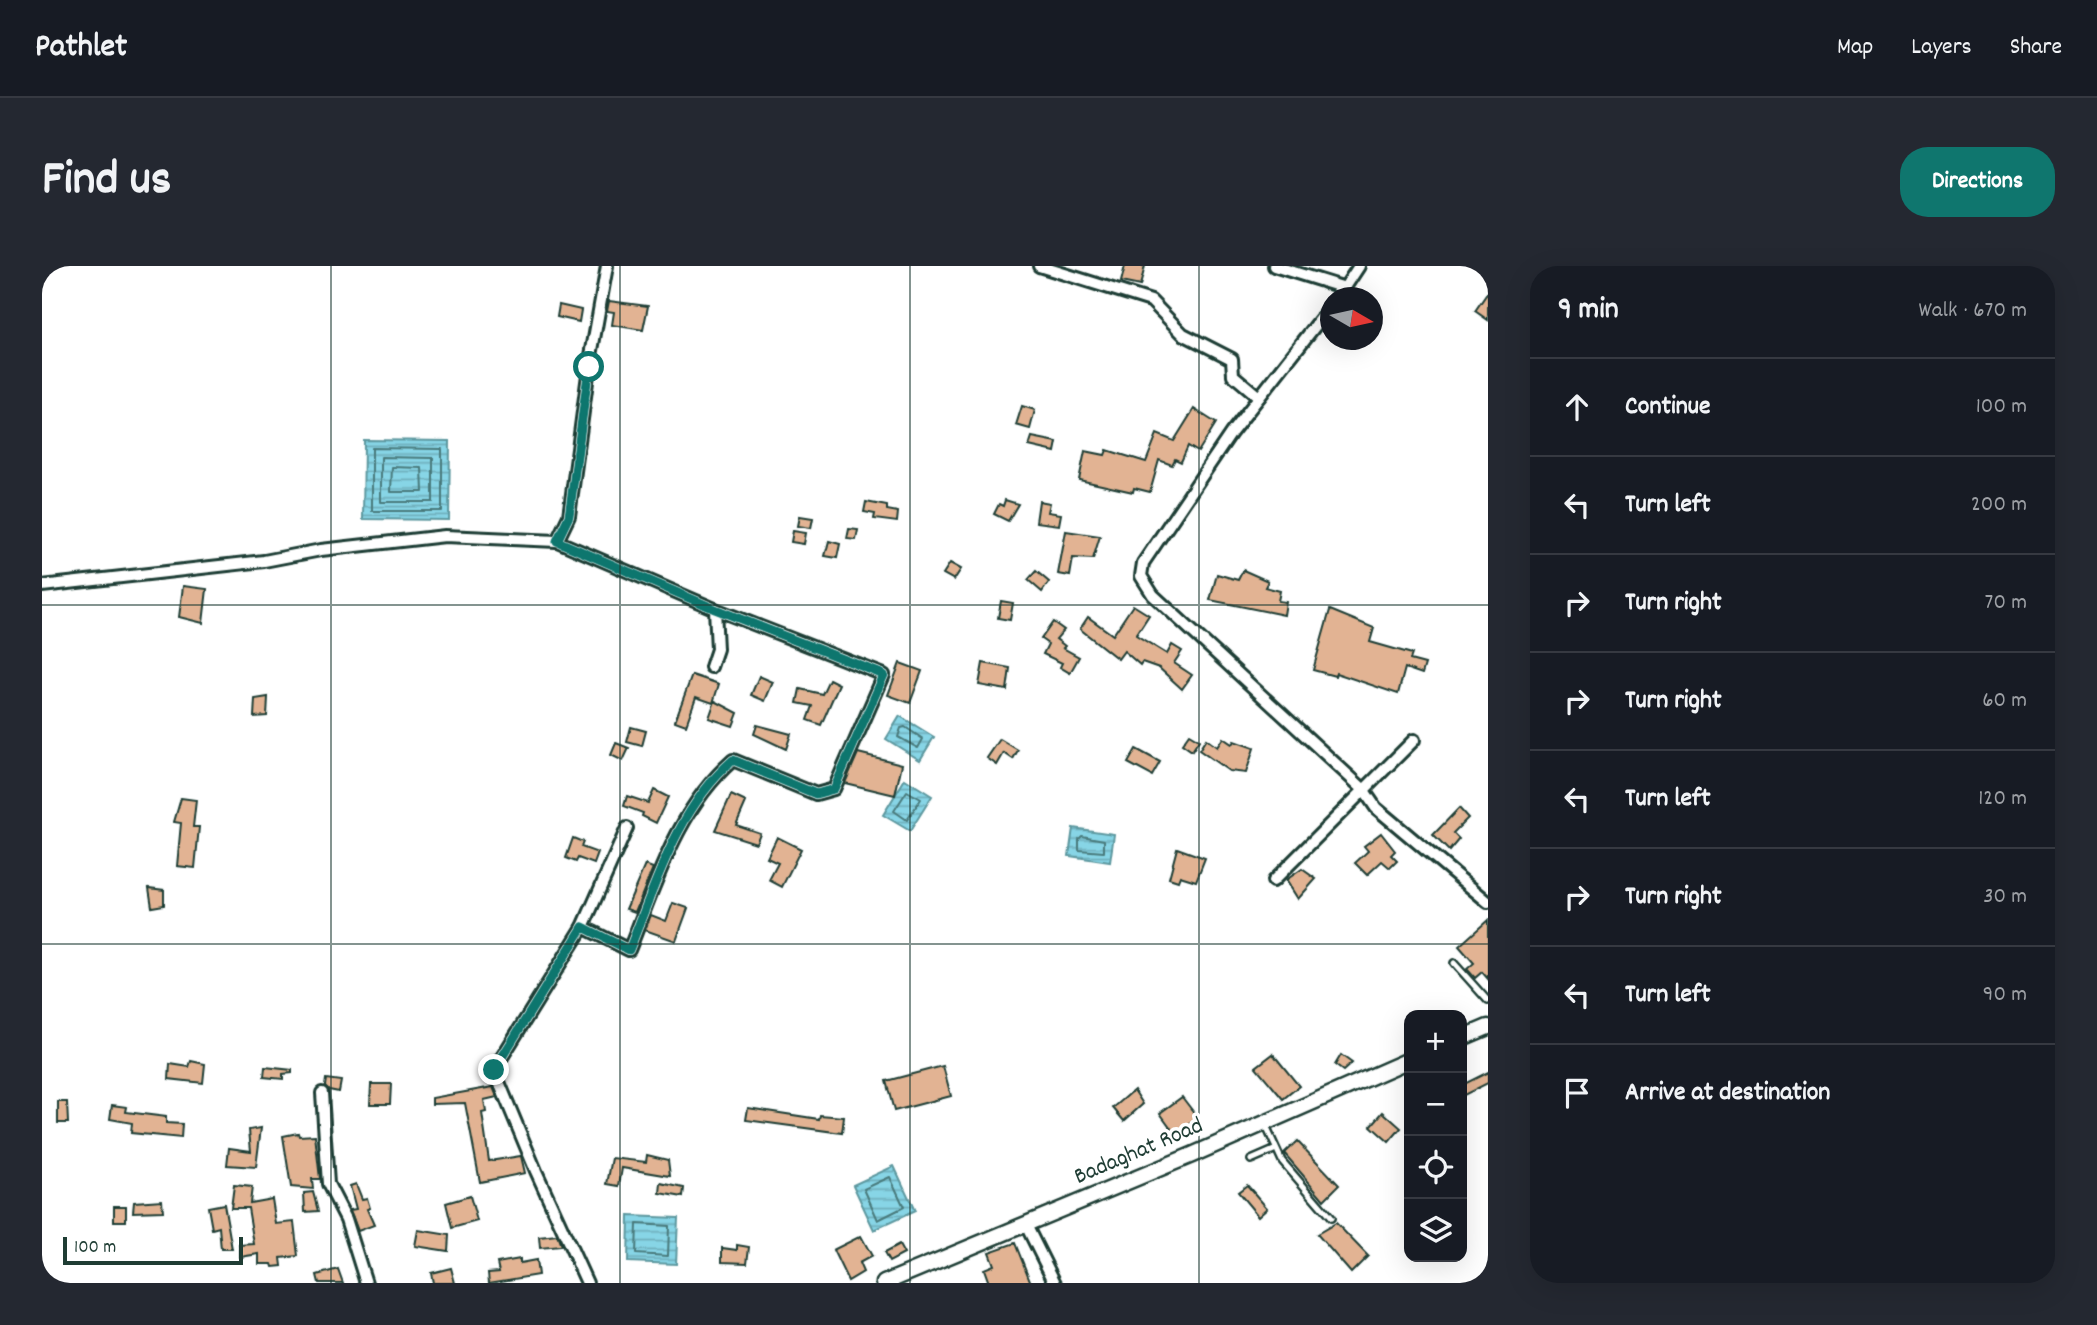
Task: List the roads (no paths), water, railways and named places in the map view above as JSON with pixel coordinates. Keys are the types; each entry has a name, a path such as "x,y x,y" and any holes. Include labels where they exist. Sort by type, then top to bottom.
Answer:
{"main road":[{"path":"1467,1036 1488,1027"},
{"name":"Badaghat Road","path":"884,1283 1026,1225 1404,1062"}],"street":[{"path":"557,541 569,516 589,367 607,266"},
{"path":"1039,266 1151,301 1183,334 1232,359 1233,375 1259,397"},
{"path":"1274,266 1326,287"},
{"path":"1345,287 1359,266"},
{"path":"1320,321 1231,433 1143,563 1140,576 1153,595 1363,789 1376,807 1488,902"},
{"path":"42,586 264,561 321,550 445,536 557,541 715,609 884,675 834,789 816,794 733,760 717,774 681,822 629,950 583,927"},
{"path":"711,667 717,649 715,609"},
{"path":"1273,881 1414,740"},
{"path":"587,1283 494,1070 583,927 628,828"},
{"path":"322,1093 328,1184 346,1219 366,1283"},
{"path":"1026,1225 1055,1283"}],"lane":[{"path":"1454,963 1488,1000"},
{"path":"1264,1122 1274,1150 1331,1218"},
{"path":"1251,1160 1274,1150"}],"water":[{"path":"364,440 450,441 449,520 363,519"},
{"path":"900,716 934,737 920,760 886,739"},
{"path":"905,779 932,796 910,831 883,815"},
{"path":"1073,828 1114,834 1110,862 1069,856"},
{"path":"894,1166 915,1211 874,1230 853,1185"},
{"path":"629,1216 678,1218 676,1264 628,1262"}]}
